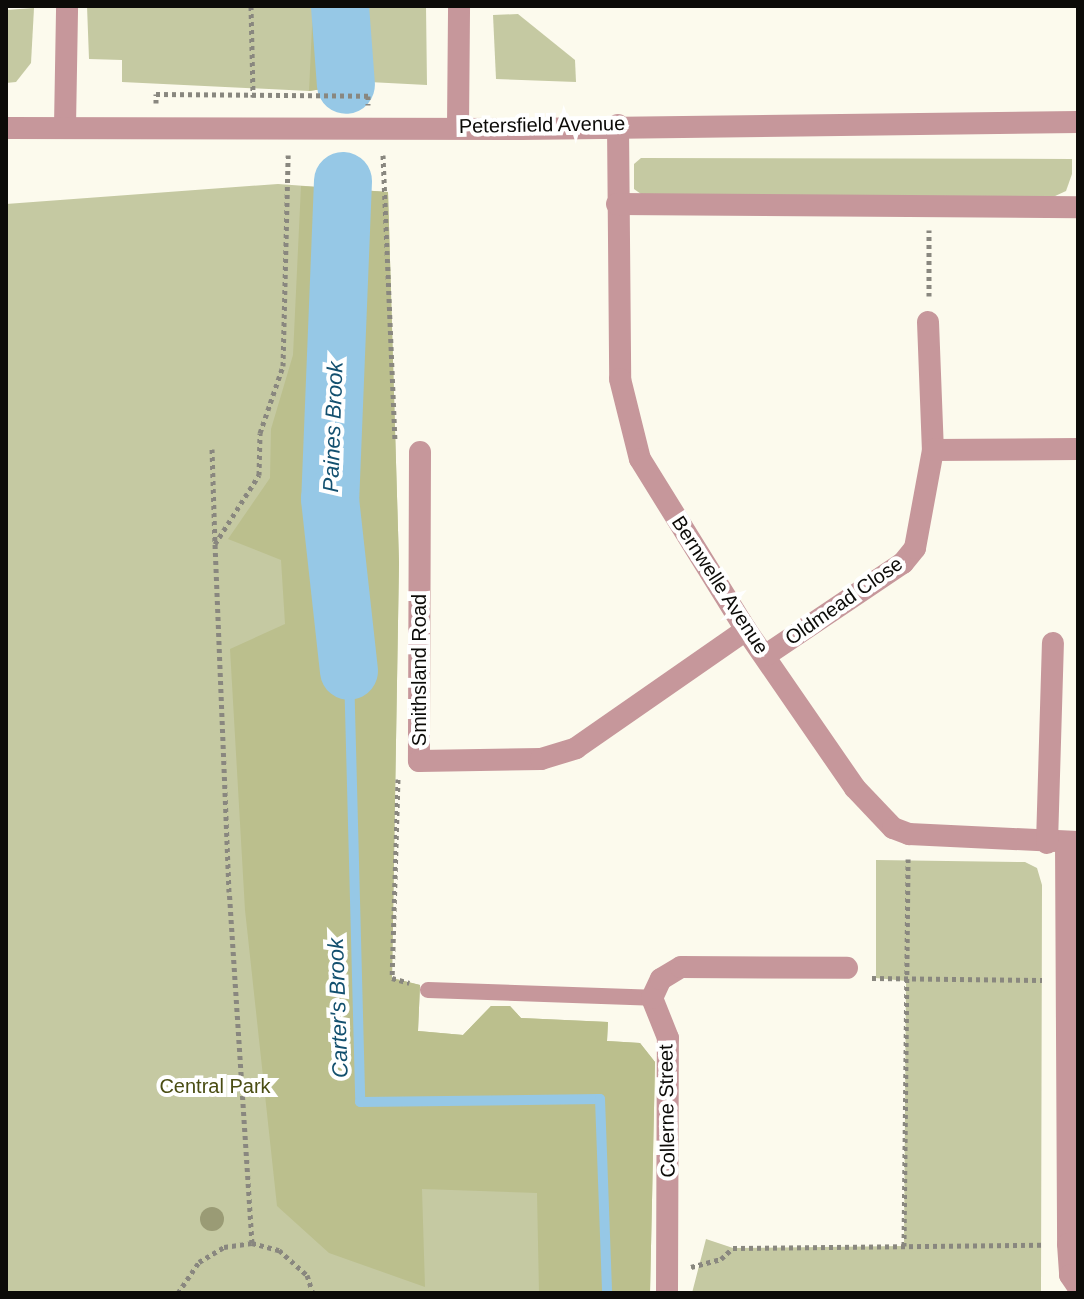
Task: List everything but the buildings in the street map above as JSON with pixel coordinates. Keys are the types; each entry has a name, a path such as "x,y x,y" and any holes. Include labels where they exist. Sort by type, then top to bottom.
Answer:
{"street":[{"path":"65,126 67,6"},
{"path":"458,127 459,6"},
{"name":"Petersfield Avenue","path":"6,128 1078,122"},
{"name":"Bernwelle Avenue","path":"618,125 620,379 640,459 746,630 855,788 879,817 909,834 1064,842"},
{"path":"617,204 1078,207"},
{"name":"Oldmead Close","path":"766,655 903,563 915,548 933,450 928,322"},
{"path":"933,450 1078,449"},
{"name":"Smithsland Road","path":"420,452 419,761 541,759 576,748 746,630"},
{"path":"1053,643 1064,842 1068,1244 1070,1275 1078,1287"},
{"path":"652,998 661,979 681,967 847,968"},
{"name":"Collerne Street","path":"652,998 668,1038 668,1283"}],"lane":[{"path":"428,990 652,998"}],"path":[{"path":"251,6 253,96"},
{"path":"156,94 368,96"},
{"path":"215,544 259,475 260,433 283,366 288,155"},
{"path":"928,322 929,205"},
{"path":"212,449 229,892 252,1243"},
{"path":"904,1246 909,834"},
{"path":"847,968 851,978 1067,980"},
{"path":"178,1293 199,1262 224,1247 252,1243 279,1250 307,1275 313,1293"},
{"path":"668,1283 721,1259 733,1248 1068,1244"}],"green space":[{"path":"87,6 426,6 427,85 369,82 309,91 122,82 122,60 89,59"},
{"path":"313,6 360,6 369,82 309,91"},
{"path":"34,8 31,63 16,82 6,83 6,10"},
{"path":"518,14 575,60 576,82 496,79 493,15"},
{"path":"641,158 1072,159 1072,174 1066,191 1053,197 641,194 634,189 634,164"},
{"name":"Central Park","path":"278,184 388,192 399,563 392,978 420,985 418,1031 463,1035 491,1006 510,1006 521,1018 608,1022 607,1041 640,1043 655,1062 650,1293 6,1293 6,204"},
{"path":"301,186 388,192 399,563 392,978 420,985 418,1031 463,1035 491,1006 510,1006 521,1018 608,1022 607,1041 640,1043 655,1062 650,1293 539,1293 537,1193 422,1189 425,1287 329,1253 277,1206 245,910 230,649 285,624 281,560 228,539 270,478 271,429 293,355"},
{"path":"876,860 1025,862 1037,868 1042,885 1041,1293 692,1293 706,1239 733,1248 904,1246 906,981 876,978"}],"waterway":[{"name":"Paines Brook","path":"340,6 346,85"},
{"name":"Paines Brook","path":"343,181 330,499 349,671"},
{"name":"Carter's Brook","path":"349,671 360,1102 600,1099 607,1293"}]}
